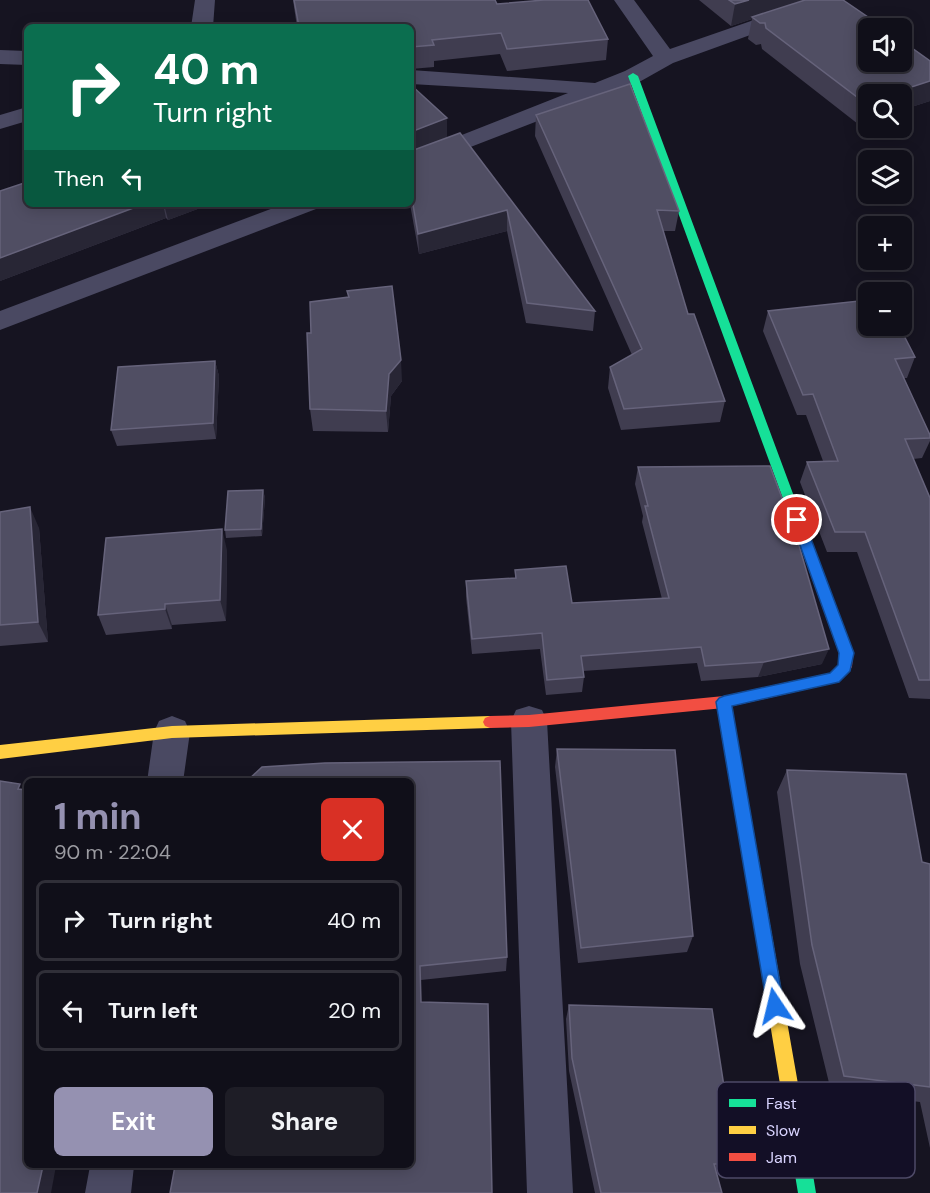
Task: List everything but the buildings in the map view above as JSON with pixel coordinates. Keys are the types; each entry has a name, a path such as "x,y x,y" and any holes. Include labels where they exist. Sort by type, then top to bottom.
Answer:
{"street":[{"path":"202,24 206,0"},
{"path":"624,0 665,58"},
{"path":"414,162 633,76 665,58 809,8"},
{"path":"0,57 24,58"},
{"path":"0,752 172,732 529,721 724,702 834,678 845,667 846,653 633,76"},
{"path":"414,77 599,89"},
{"path":"0,122 24,115"},
{"path":"0,321 299,207"},
{"path":"724,702 788,1082"},
{"path":"529,721 550,1193"},
{"path":"166,778 172,732"},
{"path":"108,1193 112,1168"},
{"path":"804,1178 807,1193"}],"traffic: fast":[{"path":"633,76 799,526"},
{"path":"805,1178 807,1193"}],"traffic: slow":[{"path":"724,702 789,1082"},
{"path":"0,752 172,732 490,722"}],"traffic: jam":[{"path":"490,722 529,721 724,702 834,678 845,667 846,653 799,526"}],"route":[{"path":"775,1006 724,702 834,678 845,667 846,653 797,520"}]}
